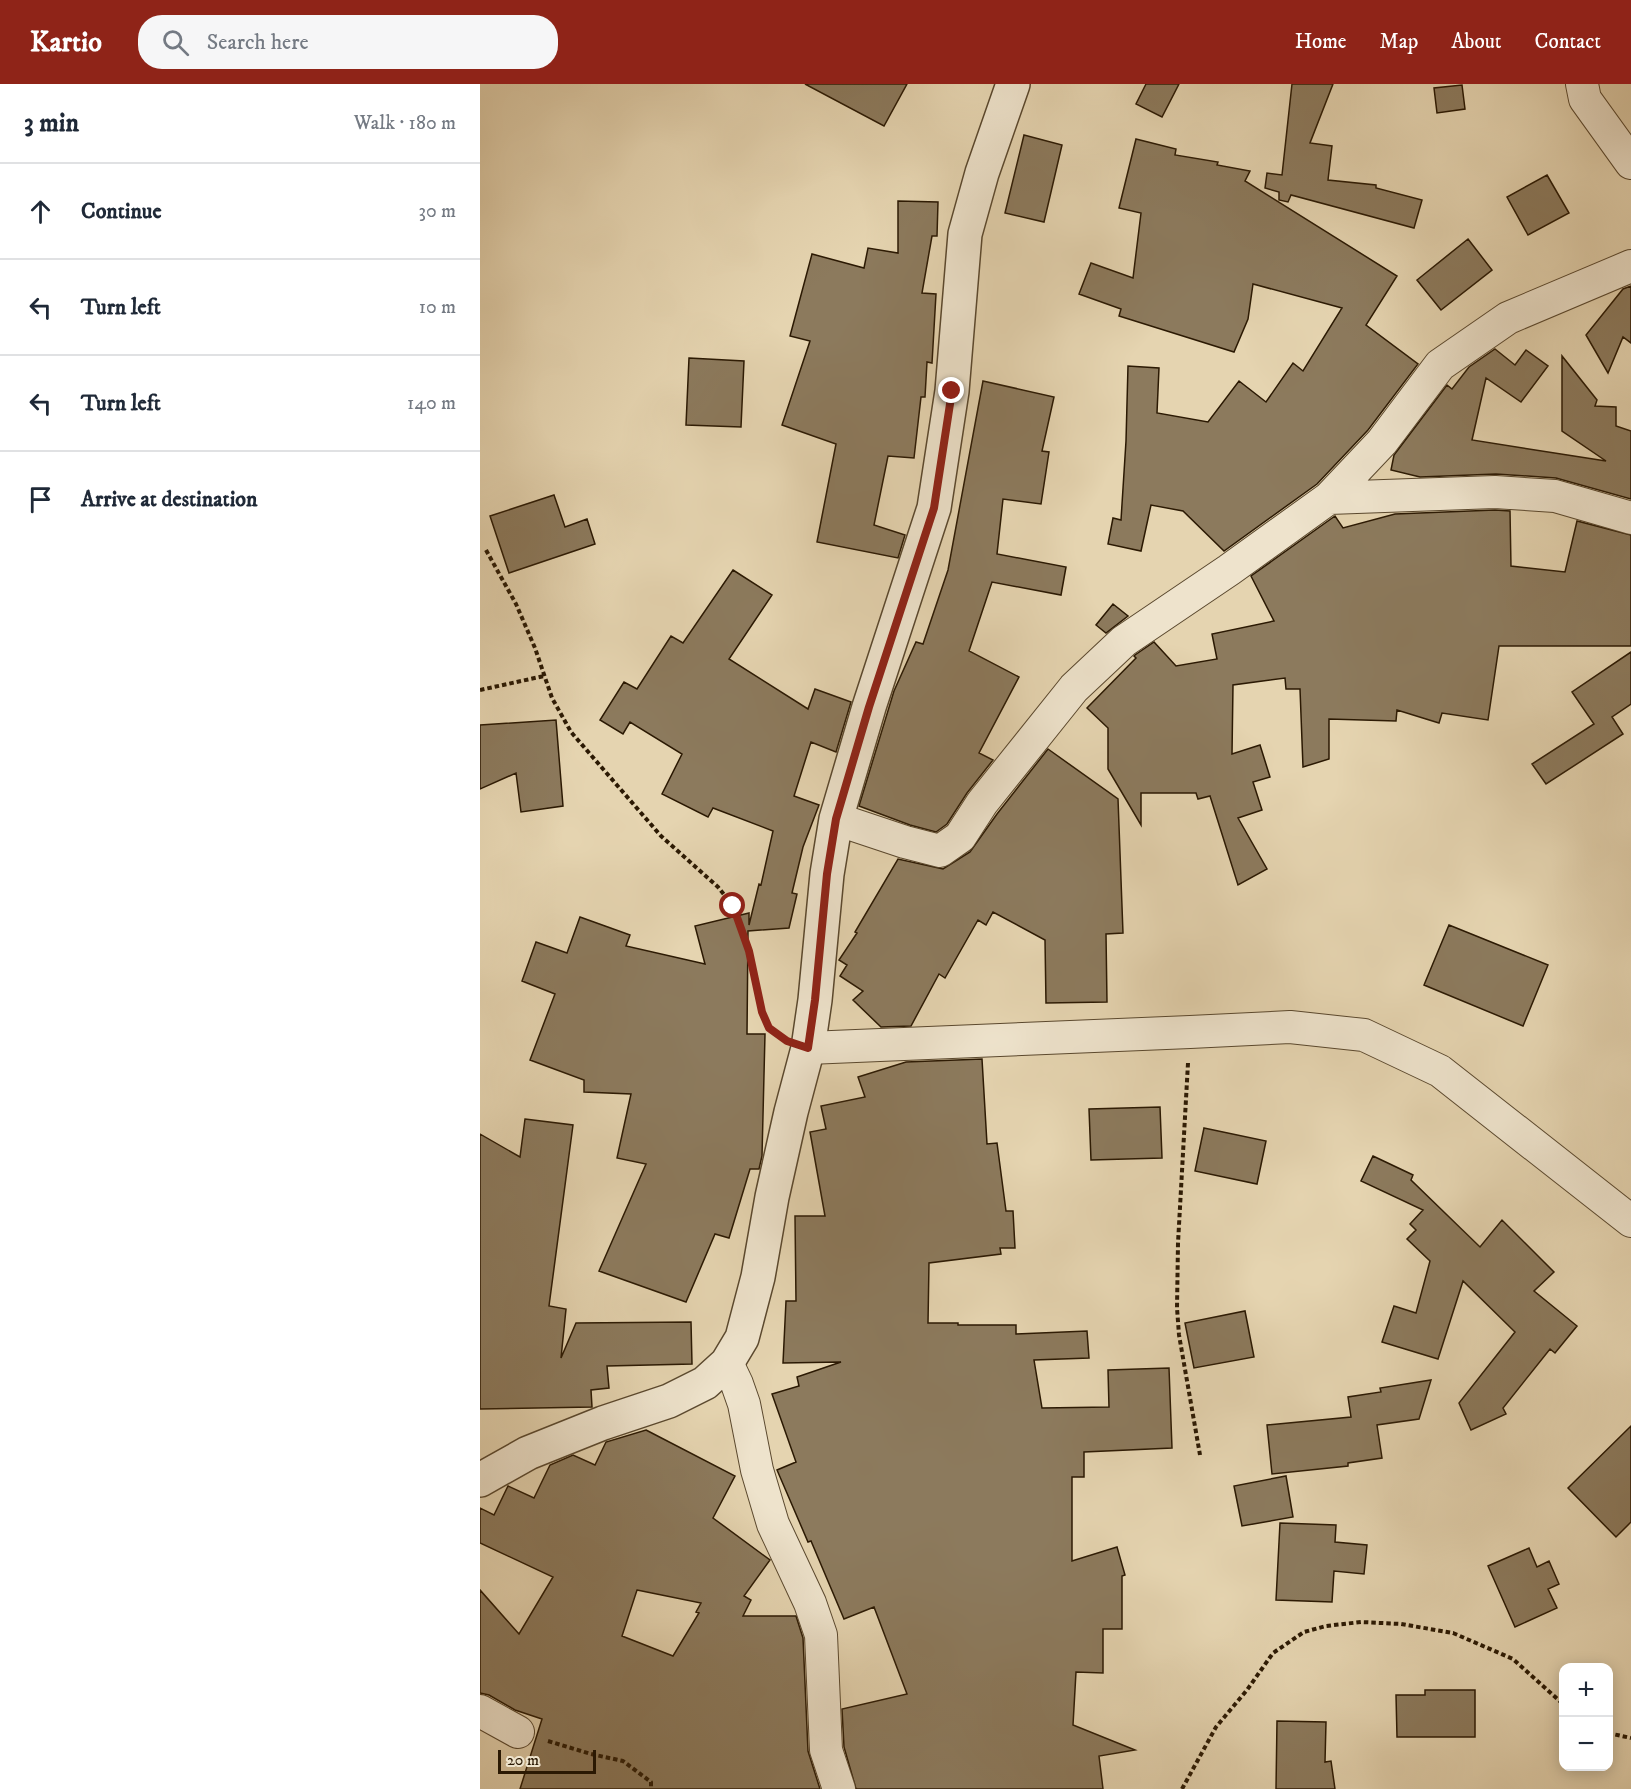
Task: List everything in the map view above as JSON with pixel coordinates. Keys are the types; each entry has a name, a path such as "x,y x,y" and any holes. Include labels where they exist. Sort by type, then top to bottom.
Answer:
{"street":[{"path":"480,1480 528,1453 669,1401 705,1383 727,1363 741,1338 758,1277 775,1186 808,1048 827,874 836,819 869,707 934,508 952,391 965,234 982,173 1012,84"},
{"path":"1582,84 1585,99 1631,163"},
{"path":"836,819 940,851 960,837 982,802 1074,688 1124,642 1329,498 1382,442 1440,366 1508,318 1631,266"},
{"path":"1329,498 1495,492 1555,496 1631,518"},
{"path":"808,1048 1290,1026 1364,1035 1440,1071 1631,1221"},
{"path":"727,1363 744,1404 757,1470 773,1524 810,1604 821,1635 826,1750 839,1789"},
{"path":"480,1711 518,1732"}],"path":[{"path":"486,550 516,604 552,698 571,732 661,836 718,887 733,906 749,951 762,1012 769,1028 787,1041 808,1048"},
{"path":"480,690 544,676"},
{"path":"1190,1032 1178,1243 1177,1308 1179,1335 1200,1455"},
{"path":"1182,1789 1216,1726 1273,1653 1304,1632 1326,1626 1361,1622 1401,1624 1453,1633 1513,1659 1559,1701"},
{"path":"518,1732 623,1761 651,1782 651,1789"},
{"path":"1613,1735 1631,1738"}],"building":[{"path":"805,84 907,84 884,126"},
{"path":"1146,84 1179,84 1162,117 1136,104"},
{"path":"1292,84 1333,84 1310,143 1332,146 1328,180 1376,185 1376,188 1422,200 1414,228 1291,195 1288,202 1279,200 1279,192 1265,188 1267,173 1282,175"},
{"path":"1462,85 1465,109 1437,113 1434,88"},
{"path":"1024,135 1062,145 1044,222 1005,213"},
{"path":"1136,139 1176,149 1175,155 1218,162 1217,165 1250,171 1245,181 1397,276 1366,325 1418,364 1368,430 1317,484 1224,551 1183,511 1151,505 1141,551 1108,544 1113,518 1121,520 1128,366 1159,368 1157,413 1208,422 1239,381 1266,402 1293,363 1303,371 1342,308 1253,284 1248,319 1234,352 1119,316 1121,309 1079,294 1091,263 1133,278 1141,213 1119,208"},
{"path":"1547,175 1569,213 1528,235 1507,197"},
{"path":"898,201 938,202 937,236 932,236 922,293 936,294 932,363 927,362 925,397 921,397 914,458 888,456 874,525 905,535 898,558 817,542 836,444 782,425 810,341 790,336 812,254 864,268 868,248 898,253"},
{"path":"1468,239 1492,270 1441,310 1417,280"},
{"path":"1631,286 1631,343 1623,337 1608,373 1586,335 1623,289"},
{"path":"1495,349 1515,365 1526,350 1548,366 1521,402 1486,378 1472,440 1606,461 1562,431 1562,356 1597,400 1595,406 1616,407 1616,426 1631,431 1631,499 1556,478 1496,474 1420,477 1391,470 1394,455 1447,385 1452,389 1469,367"},
{"path":"689,358 744,361 741,427 686,425"},
{"path":"983,381 1054,397 1042,451 1049,452 1041,504 1003,499 997,554 1066,567 1061,595 992,582 969,651 1019,677 979,753 993,760 967,793 947,824 936,832 859,806 894,691 916,642 923,644 948,570"},
{"path":"554,495 565,527 587,519 595,544 509,573 490,516"},
{"path":"1510,511 1511,566 1565,572 1577,521 1631,535 1631,646 1499,646 1488,720 1442,713 1439,723 1397,710 1396,721 1329,719 1329,759 1303,767 1300,689 1286,689 1285,678 1233,685 1232,754 1260,745 1270,777 1253,782 1262,810 1238,818 1267,869 1238,885 1210,796 1198,799 1196,793 1141,793 1141,825 1108,769 1108,728 1087,708 1136,658 1135,655 1154,642 1176,666 1217,659 1212,634 1274,621 1251,576 1335,516 1343,528 1395,514"},
{"path":"733,570 772,595 729,659 808,709 815,689 851,702 836,752 811,742 794,796 819,805 803,847 792,893 797,894 789,928 748,931 747,1034 765,1034 762,1156 759,1169 750,1169 729,1238 715,1234 686,1302 599,1271 646,1164 617,1158 631,1094 584,1092 584,1080 530,1060 555,994 522,981 536,942 567,953 580,917 630,935 626,946 705,964 695,926 749,913 749,925 773,831 713,808 708,817 662,794 682,754 630,722 623,734 600,720 624,682 637,689 671,636 683,643"},
{"path":"1113,604 1128,616 1106,633 1096,625"},
{"path":"1631,652 1631,704 1612,717 1623,734 1546,784 1532,764 1594,724 1572,692"},
{"path":"556,720 563,806 521,812 516,773 480,789 480,725"},
{"path":"1048,749 1118,799 1123,933 1106,934 1107,1002 1046,1003 1045,940 993,912 986,925 978,920 945,978 939,974 911,1026 881,1027 853,1000 863,991 840,976 847,965 839,960 857,933 855,932 898,859 943,869 970,852"},
{"path":"1449,925 1548,965 1523,1026 1424,985"},
{"path":"982,1059 987,1144 997,1143 1006,1211 1013,1211 1015,1248 1000,1248 1001,1254 929,1263 928,1323 1016,1325 1016,1334 1087,1331 1089,1358 1034,1360 1042,1408 1109,1407 1108,1370 1169,1368 1172,1448 1084,1452 1084,1477 1072,1477 1072,1561 1117,1547 1125,1575 1122,1576 1122,1629 1103,1629 1103,1673 1076,1672 1073,1725 1135,1750 1099,1756 1103,1789 856,1789 844,1747 842,1709 907,1694 874,1607 844,1619 811,1541 808,1542 777,1470 796,1462 772,1394 799,1386 797,1377 841,1362 783,1363 786,1301 796,1301 795,1216 825,1216 810,1132 826,1129 821,1106 865,1097 858,1077 906,1062"},
{"path":"1160,1107 1162,1158 1091,1160 1089,1109"},
{"path":"525,1119 573,1125 549,1306 566,1309 561,1358 576,1323 691,1322 692,1364 607,1366 609,1388 591,1390 592,1407 480,1409 480,1134 520,1157"},
{"path":"1204,1128 1266,1141 1257,1184 1195,1171"},
{"path":"1373,1156 1413,1175 1411,1180 1480,1247 1502,1220 1554,1272 1534,1291 1577,1326 1555,1353 1550,1349 1503,1408 1506,1414 1471,1430 1459,1403 1515,1332 1463,1281 1438,1359 1382,1342 1394,1306 1416,1313 1430,1261 1407,1239 1416,1230 1410,1224 1423,1210 1361,1181"},
{"path":"1245,1311 1254,1357 1194,1368 1185,1323"},
{"path":"1431,1380 1419,1419 1377,1425 1382,1458 1348,1463 1348,1466 1272,1474 1267,1425 1351,1417 1348,1397 1381,1392 1380,1388"},
{"path":"1631,1426 1631,1522 1616,1537 1568,1488"},
{"path":"646,1430 735,1476 713,1518 770,1560 744,1596 751,1600 743,1616 796,1616 803,1638 808,1751 820,1789 520,1789 542,1719 515,1710 489,1695 480,1693 480,1590 519,1634 553,1577 480,1543 480,1508 494,1515 508,1486 534,1498 550,1465 573,1455 595,1465 606,1442","holes":["637,1590 701,1603 696,1612 699,1613 673,1656 622,1636"]},
{"path":"1286,1476 1293,1517 1242,1526 1234,1486"},
{"path":"1280,1523 1336,1525 1335,1542 1367,1545 1364,1574 1334,1571 1332,1602 1276,1600"},
{"path":"1529,1548 1537,1567 1549,1561 1559,1584 1548,1589 1557,1608 1515,1627 1488,1566"},
{"path":"1425,1690 1475,1690 1475,1737 1397,1737 1396,1695 1425,1695"},
{"path":"1277,1721 1326,1722 1325,1762 1331,1761 1335,1789 1276,1789"}],"route":[{"path":"733,906 749,951 762,1012 769,1028 787,1041 808,1048 827,874 836,819 869,707 934,508 952,391"}]}
